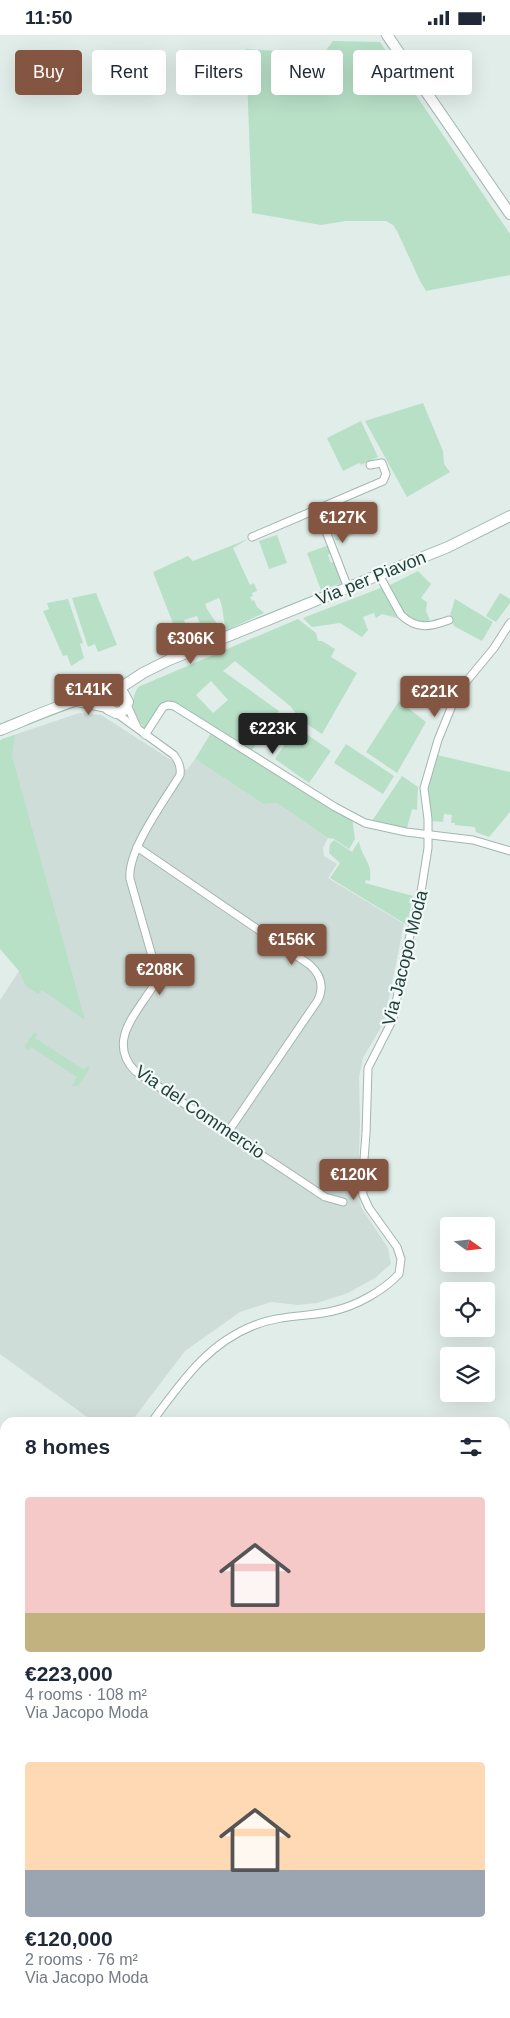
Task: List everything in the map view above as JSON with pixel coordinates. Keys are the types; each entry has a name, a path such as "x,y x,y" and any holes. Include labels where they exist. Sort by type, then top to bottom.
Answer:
{"main road":[{"path":"387,35 510,214"},
{"name":"Via per Piavon","path":"120,696 143,673 169,660 448,547 510,516"},
{"path":"0,730 94,694 120,696"},
{"path":"120,696 123,711 116,713 110,711 107,707 106,699 120,696"},
{"path":"77,701 107,707"}],"street":[{"path":"252,537 383,481 386,474 382,463 370,465"},
{"path":"317,508 348,588"},
{"path":"379,575 401,615 408,620 428,627 449,620"},
{"name":"Via Jacopo Moda","path":"156,1417 195,1365 228,1339 254,1325 279,1317 333,1311 386,1286 399,1275 401,1259 398,1247 369,1208 363,1195 368,1068 393,1019 405,955 423,883 428,835 424,788 438,739 461,688 494,648 510,623"},
{"name":"Via del Commercio","path":"120,696 137,728"},
{"path":"145,735 163,707 168,705 174,706 352,817 365,823 428,835 479,841 510,851"},
{"name":"Via del Commercio","path":"116,713 174,755 178,760 180,770 180,775 137,847 131,863 130,879 158,977 128,1024 123,1039 125,1055 135,1071 325,1197 343,1202"},
{"path":"137,847 310,965 320,979 321,990 318,1000 228,1133"}],"shaded area":[{"path":"79,713 101,715 187,770 195,759 263,804 277,803 328,838 323,848 324,856 337,864 328,878 404,924 384,1022 363,1058 359,1077 358,1184 361,1207 388,1248 391,1264 375,1278 348,1293 317,1303 298,1305 271,1302 240,1312 185,1351 135,1417 87,1417 0,1354 0,1000 19,971 2,739"}],"green space":[{"path":"333,41 380,42 385,50 353,50 353,95 416,95 510,234 510,275 426,291 397,231 393,225 386,221 346,221 321,225 252,213 248,95 261,95 261,50 246,49 271,51 271,95 343,95 343,50 326,50"},
{"path":"423,403 443,451 444,464 450,472 407,497 365,421"},
{"path":"361,421 378,457 343,471 327,438"},
{"path":"349,504 360,532 336,541 325,514"},
{"path":"277,535 287,563 269,569 259,541"},
{"path":"248,539 233,548 250,585 254,583 257,591 252,593 253,596 250,597 264,613 227,630 219,598 205,604 221,632 205,638 197,616 184,620 185,623 174,626 153,572 188,556 193,561"},
{"path":"329,545 331,553 328,555 331,563 335,561 342,583 321,590 307,553"},
{"path":"418,571 431,584 421,598 427,602 426,611 430,620 421,625 408,620 386,587"},
{"path":"383,587 397,618 382,614 376,618 374,613 363,617 368,630 362,637 340,623 312,627 303,618"},
{"path":"96,593 117,645 98,652 95,644 88,647 72,598"},
{"path":"500,593 510,599 510,603 496,622 486,616"},
{"path":"68,599 83,643 80,644 84,658 71,666 67,655 63,656 43,611 49,609 47,603"},
{"path":"455,599 493,622 482,641 454,626 450,615"},
{"path":"298,619 316,633 318,641 322,641 335,649 331,657 357,673 322,734 302,721 290,706 235,661 223,671 279,711 250,753 352,817 355,839 349,849 334,839 328,838 277,803 263,804 195,759 213,730 168,705 148,731 139,721 134,711 133,700 138,687","holes":["211,681 228,700 213,713 196,695"]},
{"path":"399,701 426,722 397,773 366,752"},
{"path":"296,727 331,751 309,783 275,759"},
{"path":"15,735 12,756 85,1020 42,990 38,994 26,986 19,971 0,949 0,740"},
{"path":"346,744 394,776 383,794 334,763"},
{"path":"437,755 510,772 510,812 489,837 476,832 475,827 451,823 452,815 444,814 443,822 432,821 428,803 428,788"},
{"path":"402,776 418,787 417,810 412,809 406,832 370,824"},
{"path":"334,840 352,852 359,841 370,869 370,881 366,880 365,883 413,896 407,925 330,878 340,863 329,853 330,844"},
{"path":"34,1032 37,1034 35,1038 84,1070 87,1066 90,1068 78,1086 72,1086 77,1077 31,1047 28,1051 25,1046"}]}
